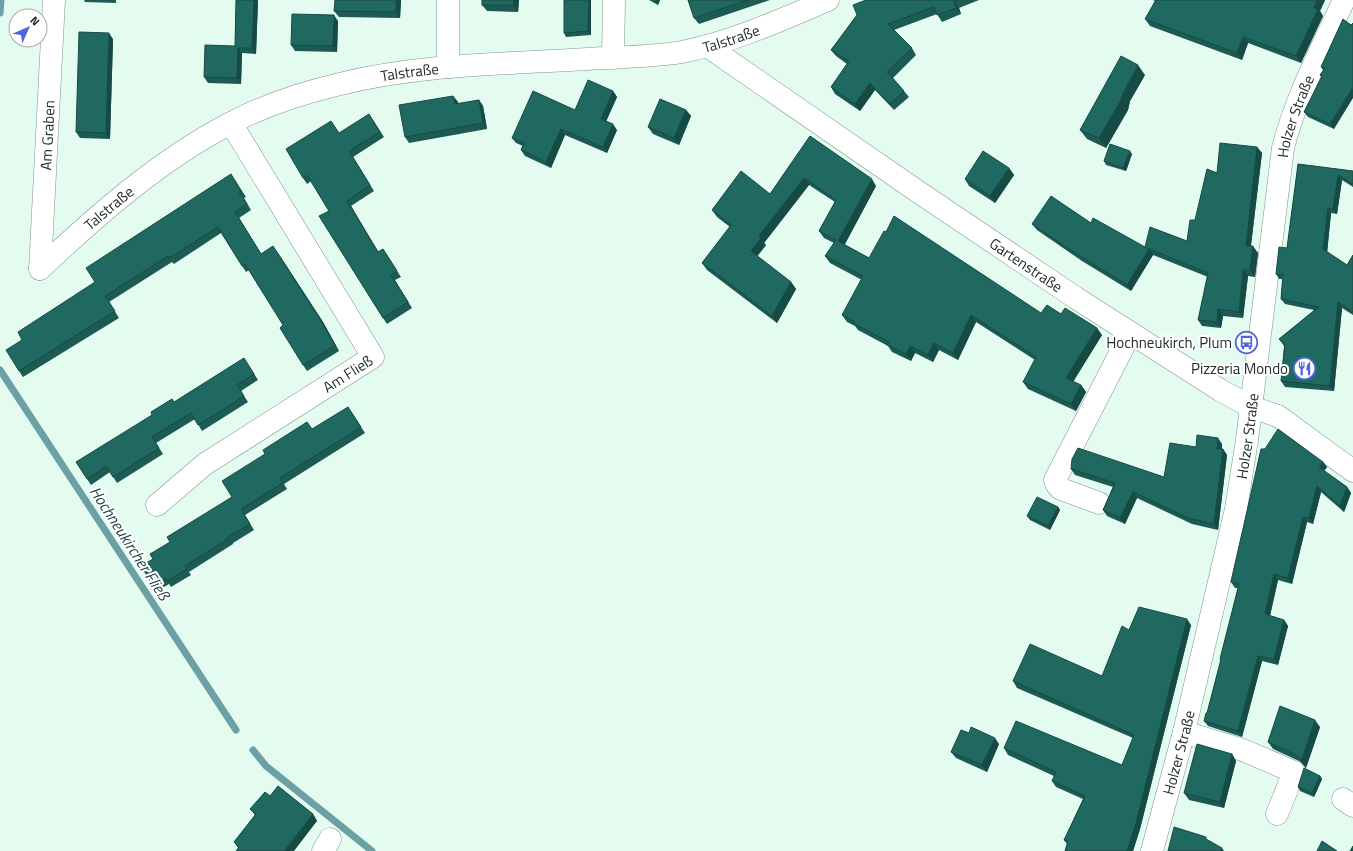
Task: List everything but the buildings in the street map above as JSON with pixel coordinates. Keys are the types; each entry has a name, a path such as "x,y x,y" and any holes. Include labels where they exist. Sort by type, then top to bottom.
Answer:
{"street":[{"name":"Am Graben","path":"40,269 54,0"},
{"path":"448,0 448,67"},
{"path":"613,58 614,0"},
{"name":"Talstraße","path":"40,269 88,224 135,186 182,153 231,123 285,100 338,84 382,75 448,67 613,58 682,52 707,46 758,28 828,0"},
{"name":"Holzer Straße","path":"1152,851 1184,732 1236,509 1251,407 1283,148 1290,122 1344,0"},
{"name":"Gartenstraße","path":"707,46 917,191 1130,334 1190,372 1251,407 1278,416 1353,471"},
{"name":"Am Fließ","path":"157,505 205,464 373,357 231,123"},
{"path":"1099,504 1061,489 1056,485 1055,480 1130,334"},
{"path":"1184,732 1242,750 1294,772 1277,814"}],"waterway":[{"name":"Hochneukircher Fließ","path":"0,13 1,0"},
{"name":"Hochneukircher Fließ","path":"0,370 236,730"},
{"name":"Hochneukircher Fließ","path":"253,750 266,766 372,851"}],"place":[{"name":"Hochneukirch, Plum","path":"1247,342"},
{"name":"Pizzeria Mondo","path":"1304,368"}]}
